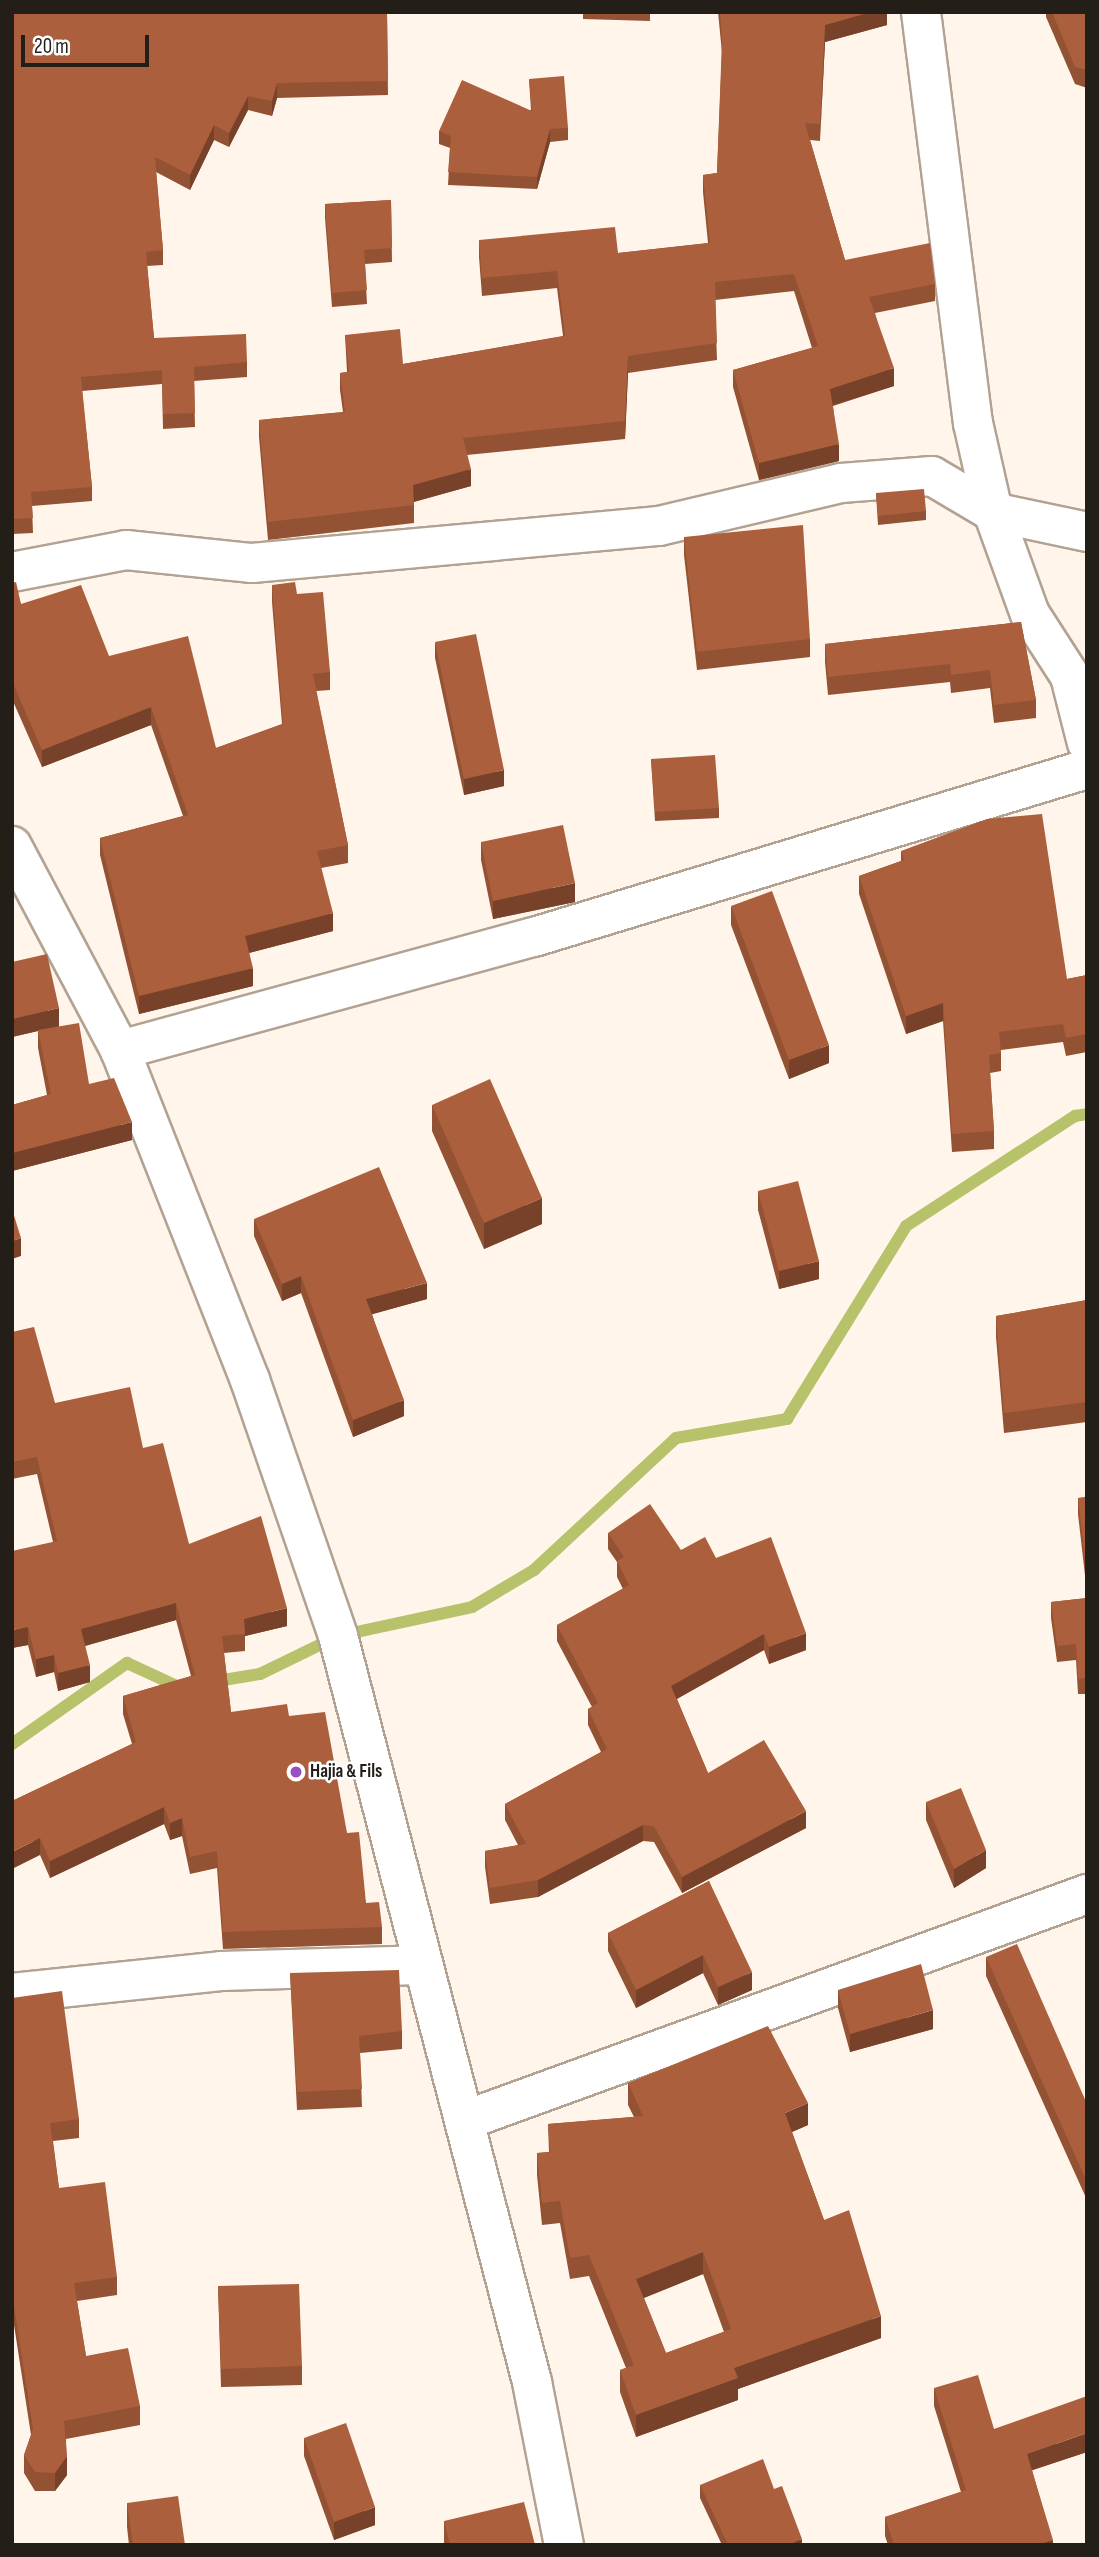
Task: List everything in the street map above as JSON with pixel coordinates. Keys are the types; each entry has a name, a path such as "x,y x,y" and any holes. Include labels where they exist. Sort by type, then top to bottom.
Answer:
{"street":[{"path":"921,12 973,423 993,512 1030,614 1070,676 1087,743"},
{"path":"12,572 126,550 252,563 659,526 841,483 932,476 993,512 1087,532"},
{"path":"120,1050 534,937 1087,769"},
{"path":"12,846 120,1050 250,1380 338,1636 419,1965 466,2120 532,2382 564,2545"},
{"path":"466,2120 1087,1894"},
{"path":"12,1993 221,1971 419,1965"}],"building":[{"path":"12,12 387,12 388,81 277,83 272,101 248,96 229,133 214,125 190,175 155,157 163,250 146,252 154,338 246,334 247,362 194,367 195,413 163,414 162,370 81,377 92,487 31,492 33,518 12,519"},
{"path":"720,12 871,12 825,25 820,124 805,123 845,260 930,243 935,284 869,297 894,368 830,389 839,444 759,463 733,370 818,346 794,274 715,282 717,343 628,356 625,421 463,438 471,469 413,485 414,505 268,522 259,420 345,412 340,373 349,372 345,335 400,329 403,364 565,336 557,271 482,278 479,240 615,227 618,253 710,243 703,175 717,173 722,40"},
{"path":"1052,12 1087,12 1087,70 1075,67"},
{"path":"564,76 568,128 550,129 537,177 448,172 451,136 439,131 462,80 532,111 529,79"},
{"path":"391,200 392,248 364,250 367,290 332,293 325,204"},
{"path":"924,489 926,511 878,516 876,493"},
{"path":"803,525 810,639 697,652 684,537"},
{"path":"16,582 21,604 81,585 109,656 188,636 216,748 283,724 272,585 295,582 297,594 323,592 330,672 313,674 348,845 317,851 333,913 245,936 253,968 139,996 100,838 188,815 151,707 42,750 12,681 12,583"},
{"path":"1021,622 1036,700 994,705 990,670 951,675 950,664 828,677 825,644"},
{"path":"476,634 504,770 464,779 435,642"},
{"path":"715,755 719,808 655,812 651,759"},
{"path":"1042,814 1067,979 1087,975 1087,1034 1066,1038 1063,1024 999,1032 1001,1053 989,1055 994,1131 952,1134 943,1003 906,1016 859,876 904,860 901,851 987,819"},
{"path":"563,825 575,883 493,901 481,842"},
{"path":"772,891 829,1045 789,1060 731,906"},
{"path":"47,954 59,1008 12,1019 12,962"},
{"path":"79,1023 89,1084 114,1078 132,1122 12,1153 12,1105 51,1094 38,1030"},
{"path":"490,1079 542,1198 484,1223 432,1105"},
{"path":"379,1167 427,1283 366,1299 404,1400 353,1420 301,1276 282,1284 254,1219"},
{"path":"798,1181 819,1261 779,1271 758,1191"},
{"path":"12,1209 21,1238 12,1241"},
{"path":"1087,1300 1087,1402 1004,1413 996,1316"},
{"path":"34,1327 55,1403 130,1387 143,1448 163,1443 189,1544 261,1516 287,1608 244,1619 245,1634 222,1636 231,1712 287,1704 289,1716 325,1712 347,1833 359,1832 366,1903 379,1902 382,1927 223,1932 217,1851 190,1857 182,1818 170,1823 164,1807 50,1861 40,1838 12,1852 12,1801 136,1742 123,1696 195,1675 176,1603 81,1629 90,1665 58,1673 54,1655 36,1659 28,1627 12,1630 12,1551 57,1541 37,1457 12,1462 12,1332"},
{"path":"1087,1497 1087,1577 1078,1498"},
{"path":"650,1504 681,1550 705,1537 716,1558 771,1537 806,1633 769,1647 764,1634 671,1686 708,1773 764,1740 806,1811 682,1877 654,1826 643,1825 538,1880 490,1888 485,1851 526,1844 505,1804 607,1749 588,1709 598,1703 557,1625 629,1585 617,1561 624,1557 608,1533"},
{"path":"1087,1598 1087,1678 1078,1679 1076,1644 1057,1646 1051,1602"},
{"path":"961,1788 986,1850 954,1869 926,1802"},
{"path":"709,1881 752,1972 718,1987 703,1955 636,1990 608,1933"},
{"path":"1017,1944 1087,2104 1087,2182 986,1957"},
{"path":"921,1964 933,2010 850,2034 838,1990"},
{"path":"399,1970 402,2031 359,2036 362,2089 297,2092 290,1973"},
{"path":"62,1991 79,2119 50,2123 59,2188 105,2182 117,2277 74,2283 86,2356 128,2348 140,2406 64,2421 67,2456 55,2473 35,2472 24,2455 33,2429 12,2293 12,1998"},
{"path":"768,2026 808,2103 785,2113 824,2220 849,2210 881,2316 734,2368 738,2378 636,2415 620,2370 634,2365 589,2255 570,2258 560,2201 542,2203 537,2153 550,2152 548,2124 643,2116 628,2083","holes":["703,2252 731,2329 666,2353 636,2279"]},
{"path":"299,2284 302,2366 221,2369 218,2286"},
{"path":"978,2375 994,2429 1087,2396 1087,2433 1027,2454 1053,2540 1037,2545 894,2545 885,2517 966,2490 934,2388"},
{"path":"346,2423 375,2507 334,2522 304,2438"},
{"path":"763,2459 774,2489 782,2486 802,2539 788,2545 728,2545 700,2485"},
{"path":"178,2496 185,2545 133,2545 127,2503"},
{"path":"524,2502 535,2545 450,2545 444,2521"}],"waterway":[{"path":"211,1682 260,1674 338,1636 472,1607 534,1570 676,1438 787,1419 906,1226 1075,1116 1087,1114"},
{"path":"12,1744 127,1663 179,1687"}],"place":[{"name":"Hajia & Fils","path":"296,1772"}]}
